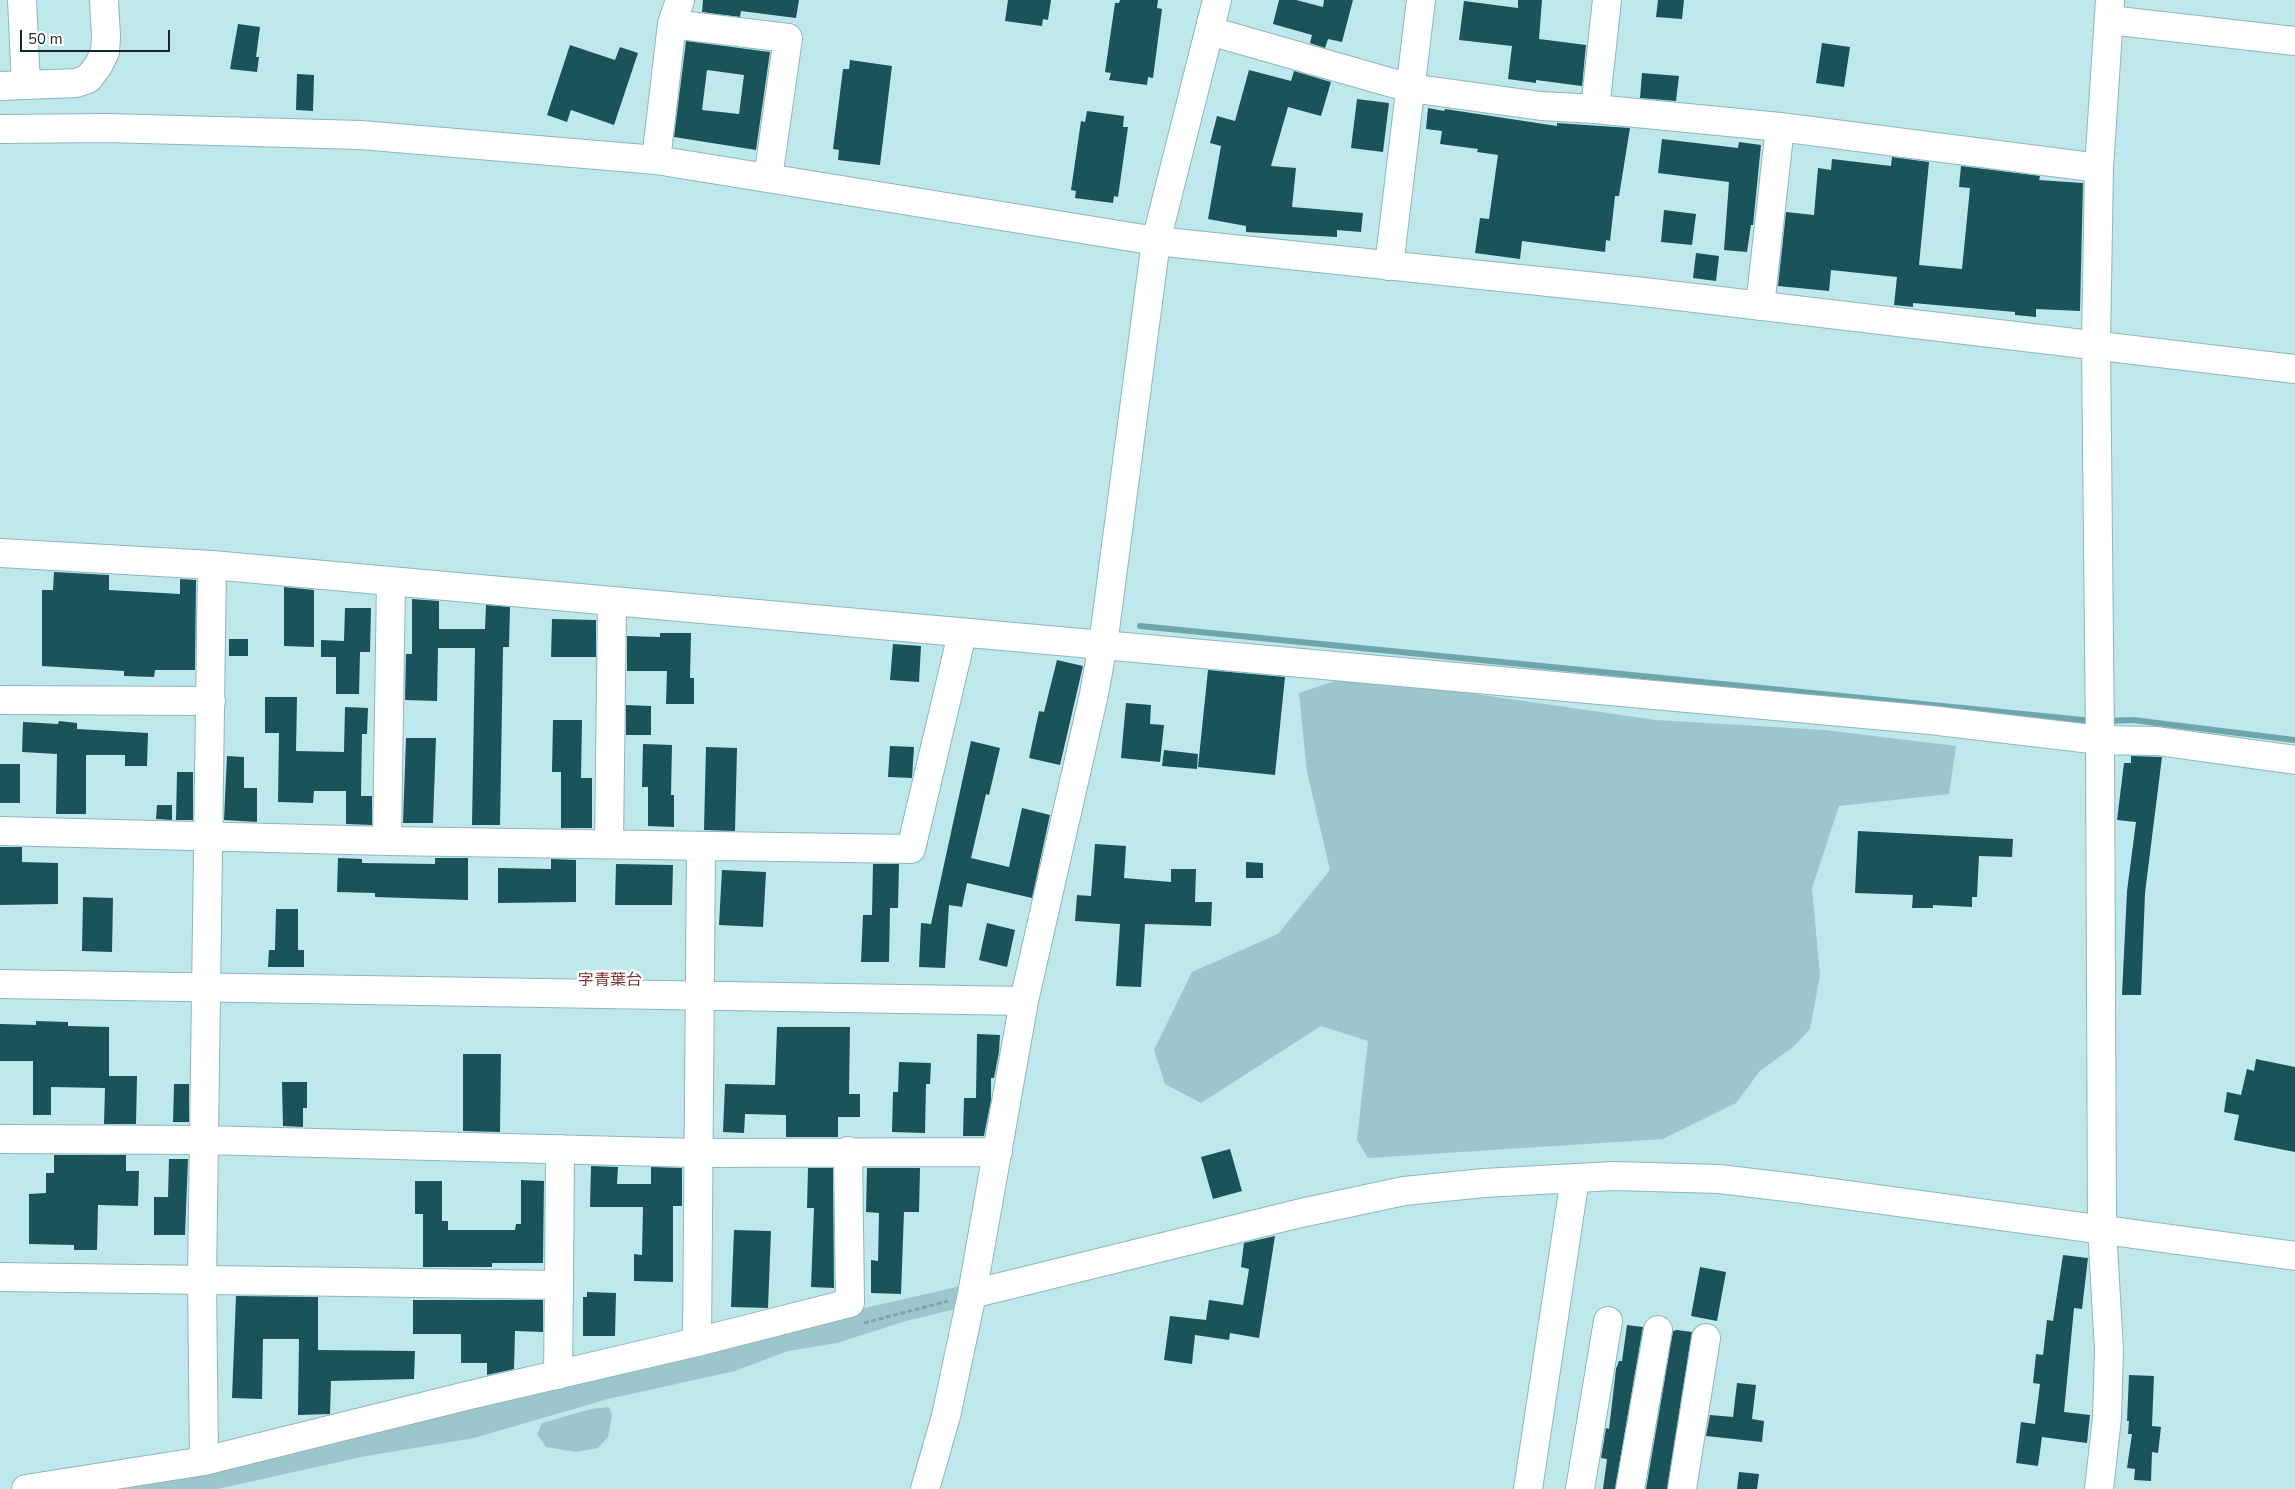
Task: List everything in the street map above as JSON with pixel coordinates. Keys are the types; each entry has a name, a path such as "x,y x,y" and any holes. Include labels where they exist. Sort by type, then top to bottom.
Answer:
{"street":[{"path":"22,0 13,86 76,83 88,79 98,66 105,52 104,0"},
{"path":"925,1489 946,1416 972,1294 1024,1001 1094,694 1103,645 1156,240 1217,0"},
{"path":"1389,266 1421,0"},
{"path":"1595,109 1607,0"},
{"path":"2099,1489 2107,1418 2109,1350 2102,1229 2096,344 2099,168 2109,10 2295,41"},
{"path":"656,160 676,12 788,38 768,178"},
{"path":"1210,31 1410,88 1542,106 1595,109 1780,127 2099,168"},
{"path":"1760,306 1780,127"},
{"path":"0,129 107,128 361,135 656,160 1156,240 2096,344 2295,369"},
{"path":"0,553 212,565 962,634 1103,645 1930,720 2100,740 2157,741 2295,760"},
{"path":"204,1462 202,1279 205,988 210,836 212,565"},
{"path":"387,841 391,582"},
{"path":"609,844 612,602"},
{"path":"0,832 387,841 910,849 962,634"},
{"path":"0,700 211,701"},
{"path":"697,1342 701,846"},
{"path":"0,984 700,998 1024,1001"},
{"path":"0,1139 204,1140 698,1153 998,1152"},
{"path":"558,1374 560,1149"},
{"path":"26,1489 204,1462 850,1303 848,1151"},
{"path":"972,1294 1302,1213 1404,1192 1484,1183 1614,1176 1719,1179 2295,1256"},
{"path":"1528,1489 1575,1178"},
{"path":"0,1277 559,1285"},
{"path":"1580,1489 1608,1320"},
{"path":"1630,1489 1658,1330"},
{"path":"1682,1489 1706,1338"}],"shaded area":[{"path":"1350,676 1656,720 1825,730 1956,746 1949,794 1839,806 1812,888 1820,975 1810,1029 1793,1047 1760,1071 1736,1103 1663,1139 1368,1158 1357,1140 1368,1041 1321,1026 1201,1103 1165,1084 1154,1050 1192,972 1278,934 1330,870 1307,772 1299,693"},
{"path":"970,1284 964,1307 906,1321 837,1343 788,1351 735,1371 608,1399 474,1438 366,1456 217,1489 68,1489"},
{"path":"609,1407 612,1415 608,1437 598,1448 576,1452 546,1447 537,1434 542,1423 591,1409"}],"building":[{"path":"703,0 799,0 796,18 741,11 740,17 702,12"},
{"path":"1008,0 1051,0 1048,20 1043,19 1042,26 1005,21"},
{"path":"1120,0 1158,0 1157,8 1162,9 1153,78 1148,77 1147,85 1109,80 1111,73 1105,72 1115,3 1119,3"},
{"path":"1279,0 1296,0 1323,7 1324,0 1353,0 1342,42 1328,39 1325,48 1310,43 1312,35 1273,24"},
{"path":"1518,0 1542,0 1539,39 1586,45 1582,86 1536,80 1536,83 1508,79 1512,46 1459,40 1464,1 1518,8"},
{"path":"1658,0 1684,0 1682,19 1656,17"},
{"path":"238,24 260,27 256,57 259,57 257,72 230,69"},
{"path":"686,41 770,52 756,150 674,137","holes":["707,70 744,75 739,114 702,110"]},
{"path":"1822,43 1850,47 1844,87 1816,83"},
{"path":"570,45 615,60 620,47 638,53 614,125 571,110 567,122 547,115"},
{"path":"850,60 892,66 880,165 838,160 839,150 833,149 843,69 849,69"},
{"path":"1249,70 1291,81 1294,71 1331,82 1321,116 1288,107 1271,166 1296,168 1292,207 1363,213 1361,232 1337,230 1337,237 1246,232 1246,226 1208,219 1221,146 1210,143 1217,116 1235,121"},
{"path":"1642,73 1679,76 1676,101 1640,98"},
{"path":"297,74 314,75 313,111 296,110"},
{"path":"1357,99 1389,103 1383,152 1351,148"},
{"path":"1428,108 1557,126 1557,123 1630,128 1619,196 1615,196 1610,241 1606,240 1605,252 1522,241 1520,259 1475,253 1480,218 1489,219 1498,155 1477,152 1478,149 1440,144 1442,131 1426,129"},
{"path":"1087,111 1124,116 1123,127 1128,127 1118,197 1114,196 1113,203 1075,198 1076,191 1071,190 1081,121 1085,122"},
{"path":"1662,139 1738,148 1739,142 1761,145 1753,225 1751,225 1747,252 1724,250 1729,182 1658,173"},
{"path":"1892,157 1929,162 1919,265 1962,269 1970,188 1959,187 1961,166 2040,176 2039,180 2083,183 2080,311 2036,309 2036,317 2015,315 2015,312 1913,303 1913,307 1894,305 1897,277 1831,270 1829,291 1778,286 1786,212 1814,215 1818,168 1831,170 1832,159 1891,166"},
{"path":"1664,210 1696,214 1692,245 1661,242"},
{"path":"1696,253 1719,256 1716,281 1693,278"},
{"path":"54,572 109,575 109,590 180,594 180,579 196,580 195,670 155,670 154,677 124,676 124,671 42,666 42,590 53,590"},
{"path":"284,587 314,590 314,647 284,646"},
{"path":"412,599 439,601 439,629 485,629 486,605 510,607 509,647 503,647 500,825 472,825 475,648 438,648 437,701 405,700 406,654 412,654"},
{"path":"345,608 371,608 370,652 360,652 359,694 336,694 336,657 321,657 321,640 344,641"},
{"path":"552,619 596,620 596,657 551,657"},
{"path":"660,633 691,633 690,678 694,678 694,704 666,704 667,671 627,671 627,636 660,637"},
{"path":"229,639 248,639 248,656 229,656"},
{"path":"893,644 921,646 919,682 890,680"},
{"path":"1057,660 1083,666 1060,765 1029,758 1039,711 1044,712"},
{"path":"1208,670 1285,677 1275,775 1198,767"},
{"path":"265,697 297,697 296,751 344,752 345,707 368,708 367,734 362,734 361,796 372,796 372,825 346,824 346,791 314,791 313,803 278,802 279,733 265,733"},
{"path":"1126,703 1151,705 1150,724 1164,725 1160,762 1121,758"},
{"path":"626,705 651,706 651,735 626,735"},
{"path":"553,720 582,720 581,778 592,778 592,828 561,828 561,772 552,772"},
{"path":"59,721 77,723 77,729 148,733 147,766 125,766 125,755 86,755 86,814 56,814 57,754 22,752 23,722 58,724"},
{"path":"406,738 436,738 433,823 403,823"},
{"path":"971,741 1000,748 989,795 986,794 971,858 1009,867 1022,808 1050,815 1032,898 967,883 962,907 949,905 945,968 919,967 921,923 931,924"},
{"path":"643,744 672,745 671,795 674,795 674,827 648,826 648,787 642,787"},
{"path":"890,746 914,747 912,778 888,777"},
{"path":"706,747 737,748 735,831 704,830"},
{"path":"1164,750 1198,754 1197,769 1162,766"},
{"path":"227,756 244,757 244,788 257,788 257,822 224,820"},
{"path":"2131,756 2162,757 2145,893 2141,995 2122,995 2127,891 2136,822 2117,820 2124,763 2131,763"},
{"path":"0,764 20,764 20,803 0,803"},
{"path":"177,772 193,772 193,820 176,820"},
{"path":"157,805 172,805 172,820 156,819"},
{"path":"1858,831 2013,839 2012,857 1979,856 1977,897 1972,897 1972,907 1933,905 1933,908 1912,908 1913,895 1855,893"},
{"path":"1095,844 1126,846 1124,878 1171,882 1171,869 1196,869 1195,902 1212,902 1211,926 1145,924 1141,987 1116,986 1120,924 1075,921 1077,895 1091,896"},
{"path":"0,847 22,847 22,862 58,863 58,904 0,905"},
{"path":"338,858 362,859 362,863 435,864 435,858 468,858 468,900 375,897 375,893 337,892"},
{"path":"551,859 576,860 576,902 498,903 498,868 551,869"},
{"path":"1246,862 1263,863 1263,878 1246,878"},
{"path":"616,864 673,865 672,905 615,905"},
{"path":"873,864 899,864 898,908 890,908 889,962 861,962 863,915 872,915"},
{"path":"722,870 766,872 763,927 719,925"},
{"path":"83,897 113,898 112,952 82,951"},
{"path":"276,909 298,909 298,950 304,950 304,967 268,967 269,950 275,950"},
{"path":"987,923 1015,930 1007,967 979,960"},
{"path":"36,1021 68,1022 68,1026 109,1027 109,1076 137,1076 136,1124 104,1124 105,1088 51,1087 51,1115 33,1115 33,1061 0,1061 0,1024 36,1025"},
{"path":"777,1027 850,1027 849,1094 860,1094 860,1117 838,1117 838,1137 786,1137 786,1115 745,1114 744,1133 723,1132 725,1084 775,1085"},
{"path":"977,1034 1000,1035 999,1052 994,1078 991,1078 991,1100 984,1136 963,1136 964,1098 976,1098"},
{"path":"463,1054 501,1054 500,1132 463,1131"},
{"path":"2256,1059 2295,1067 2295,1152 2234,1140 2239,1115 2224,1112 2227,1092 2241,1095 2247,1069 2254,1071"},
{"path":"899,1062 931,1063 930,1084 926,1084 925,1133 892,1132 893,1092 898,1092"},
{"path":"282,1082 307,1082 307,1108 303,1108 303,1127 283,1126"},
{"path":"174,1084 189,1084 189,1122 173,1122"},
{"path":"1230,1149 1242,1191 1213,1199 1201,1157"},
{"path":"54,1155 126,1155 126,1171 139,1171 138,1206 98,1205 97,1250 74,1250 74,1245 29,1244 29,1194 46,1193 46,1173 54,1173"},
{"path":"169,1159 188,1159 185,1235 154,1235 154,1197 168,1197"},
{"path":"591,1166 618,1167 617,1184 651,1184 651,1167 682,1168 682,1206 673,1206 673,1282 634,1281 634,1254 642,1255 643,1207 590,1207"},
{"path":"808,1168 833,1168 834,1288 811,1287 814,1208 807,1208"},
{"path":"867,1168 920,1168 919,1212 904,1212 901,1294 871,1293 871,1260 878,1261 879,1213 866,1212"},
{"path":"521,1180 544,1181 543,1263 492,1263 492,1267 423,1267 423,1214 415,1214 415,1181 442,1181 442,1221 448,1221 448,1230 515,1230 516,1224 521,1224"},
{"path":"734,1230 771,1231 768,1308 731,1307"},
{"path":"1275,1236 1259,1338 1230,1333 1229,1340 1195,1335 1192,1364 1164,1360 1170,1316 1206,1320 1209,1300 1243,1305 1249,1269 1241,1267 1244,1243"},
{"path":"2063,1255 2088,1258 2082,1309 2074,1308 2064,1412 2090,1415 2087,1443 2042,1437 2038,1466 2016,1463 2021,1422 2035,1424 2040,1384 2033,1383 2036,1354 2043,1355 2047,1320 2053,1321"},
{"path":"1700,1267 1726,1272 1717,1321 1691,1316"},
{"path":"587,1292 616,1293 615,1336 583,1336 583,1297 587,1297"},
{"path":"236,1296 318,1297 318,1350 415,1351 414,1379 331,1381 330,1414 298,1415 299,1339 263,1339 262,1399 232,1398"},
{"path":"413,1300 543,1300 543,1332 515,1331 514,1369 487,1375 487,1363 461,1363 461,1334 413,1334"},
{"path":"1627,1325 1643,1327 1615,1489 1603,1489 1607,1459 1601,1458 1606,1428 1609,1429 1616,1369 1619,1361 1622,1361"},
{"path":"1673,1331 1692,1332 1667,1489 1646,1489"},
{"path":"2129,1375 2154,1376 2152,1426 2161,1427 2158,1453 2152,1452 2151,1481 2134,1480 2135,1469 2127,1468 2132,1434 2128,1434 2129,1421 2127,1421"},
{"path":"1737,1383 1756,1385 1752,1419 1764,1421 1762,1442 1706,1436 1710,1415 1733,1417"},
{"path":"1739,1472 1759,1474 1757,1489 1737,1489"}],"waterway":[{"path":"1140,626 2093,721"},
{"path":"2105,721 2133,720 2295,740"}],"district":[{"name":"字青葉台","path":"610,981"}]}
